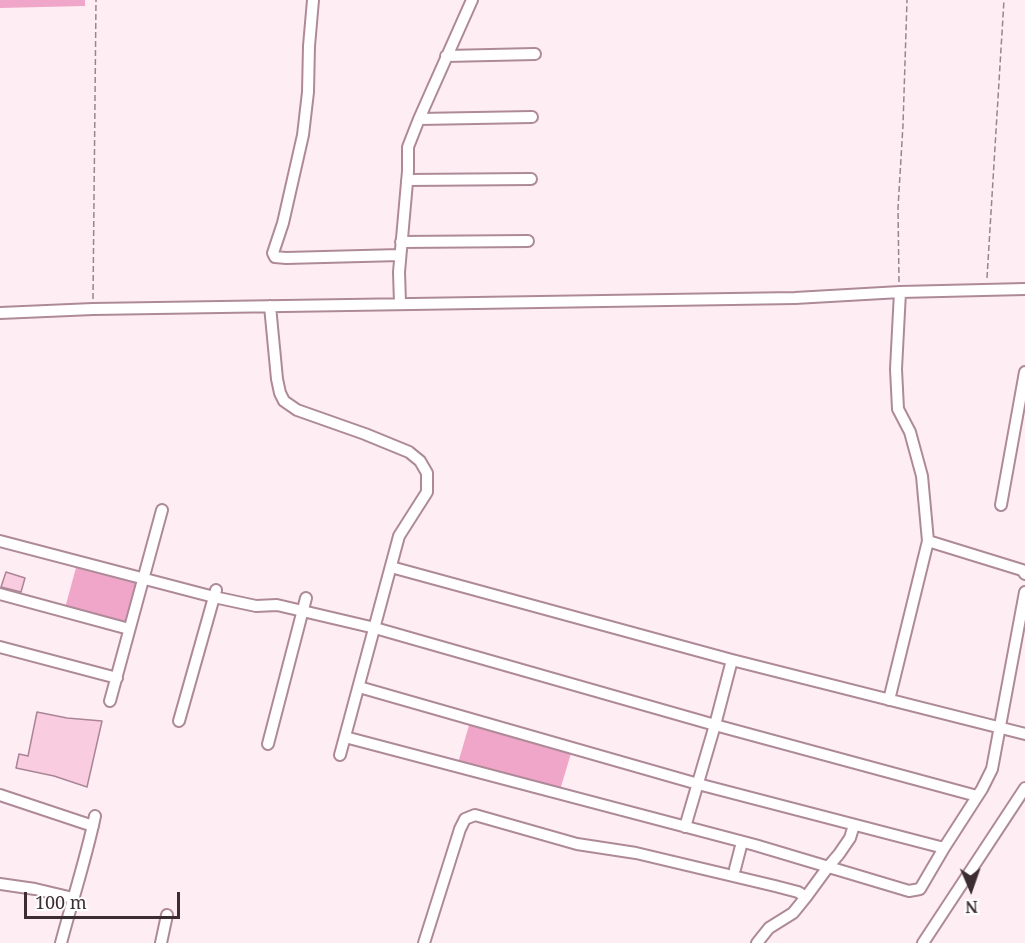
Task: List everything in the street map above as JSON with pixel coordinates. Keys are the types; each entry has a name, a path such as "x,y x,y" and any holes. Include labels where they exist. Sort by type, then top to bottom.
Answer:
{"street":[{"path":"313,0 308,92 303,135 283,223 273,253 275,257 286,258 400,255"},
{"path":"400,303 399,272 408,147 418,119 472,0"},
{"path":"446,56 535,54"},
{"path":"418,119 532,117"},
{"path":"407,180 531,179"},
{"path":"401,242 528,241"},
{"path":"0,313 400,303 795,298 900,292 1025,289"},
{"path":"889,700 928,541 922,476 910,432 898,410 896,369 900,292"},
{"path":"270,306 278,386 284,401 297,410 409,452 420,461 427,473 428,492 399,536 340,755"},
{"path":"1001,505 1025,372"},
{"path":"110,701 162,510"},
{"path":"0,541 142,578 215,593 253,606 277,605 375,628 715,725 977,796"},
{"path":"928,541 1022,570 1025,574"},
{"path":"391,567 732,660 1025,734"},
{"path":"179,721 215,593"},
{"path":"0,594 129,629"},
{"path":"345,737 742,842 915,891 921,889 992,769 1025,597"},
{"path":"268,744 306,598"},
{"path":"0,647 117,678"},
{"path":"685,827 732,660"},
{"path":"359,687 698,784 944,848"},
{"path":"923,943 1025,788"},
{"path":"0,795 94,821 62,943"},
{"path":"424,943 460,829 465,819 475,815 577,844 636,853 775,886 798,892 806,897"},
{"path":"757,943 769,928 793,913 839,854 850,838 854,825"},
{"path":"735,869 742,842"},
{"path":"0,884 73,898"},
{"path":"161,943 167,915"}],"path":[{"path":"93,309 96,0"},
{"path":"900,292 898,208 907,0"},
{"path":"986,290 1004,0"}],"shaded area":[{"path":"0,0 85,0 85,6 0,8"},
{"path":"77,564 138,581 127,624 65,608"},
{"path":"470,722 572,750 560,790 458,763"}],"building":[{"path":"6,572 25,578 21,592 1,587"},
{"path":"37,712 67,718 102,721 87,787 54,776 16,768 19,754 28,756"}]}
